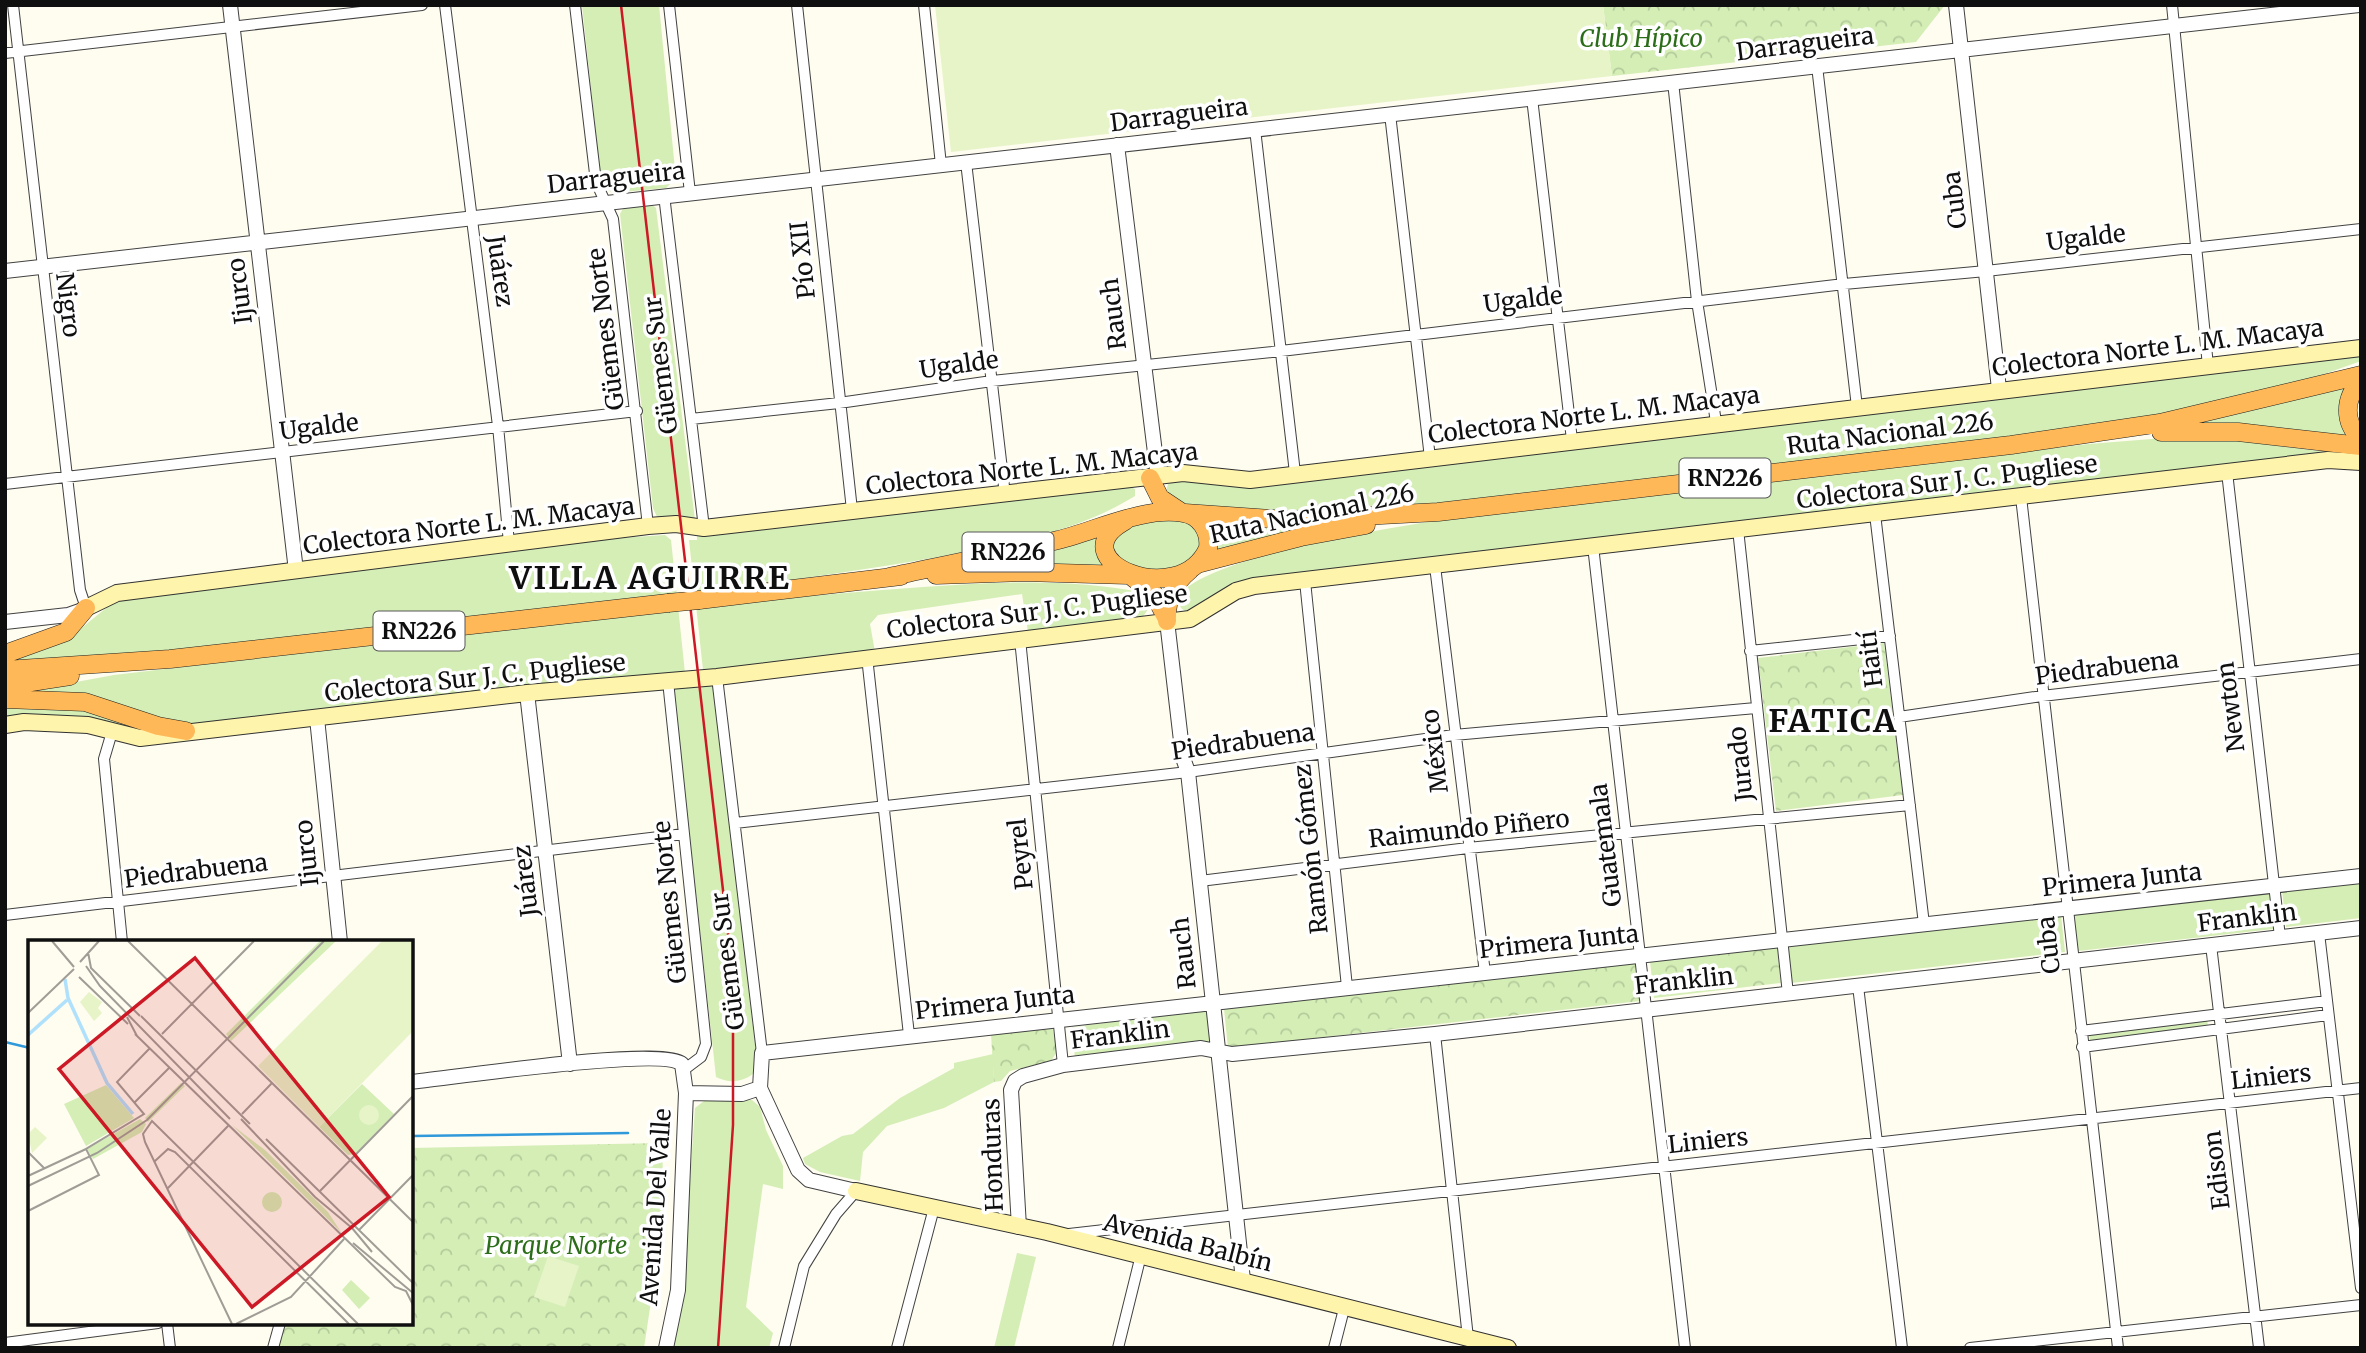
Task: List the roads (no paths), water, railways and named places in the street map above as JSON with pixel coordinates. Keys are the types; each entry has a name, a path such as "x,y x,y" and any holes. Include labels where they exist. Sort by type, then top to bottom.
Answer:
{"highway":[{"name":"Ruta Nacional 226","path":"5,670 170,659 889,577 1023,572 1163,577 1301,537 1438,512 2098,434 2224,410 2361,378"},
{"name":"Ruta Nacional 226","path":"2361,378 2347,407 2352,429 2361,439"},
{"name":"Ruta Nacional 226","path":"2098,434 2238,432 2361,446"},
{"path":"1154,477 1160,498 1183,512"},
{"path":"1154,477 1146,494 1127,520 1112,532 1107,547 1111,561 1158,599 1167,621"},
{"name":"Ruta Nacional 226","path":"889,577 1034,546 1154,513 1183,512 1287,520 1438,512"},
{"name":"Ruta Nacional 226","path":"1183,512 1197,519 1207,533 1208,548 1195,566"},
{"path":"1167,621 1167,606 1172,591 1195,566"},
{"path":"5,654 66,632 86,608"},
{"name":"Ruta Nacional 226","path":"5,687 170,659"},
{"path":"5,699 85,702 158,726 186,731"}],"main road":[{"name":"Colectora Norte L. M. Macaya","path":"86,608 117,593 648,527 676,524 704,528 1194,473 1239,480 2361,348"},
{"name":"Colectora Sur J. C. Pugliese","path":"5,725 24,722 88,724 140,738 527,693 717,677 1197,616 1246,587 2328,460 2361,462"},
{"name":"Avenida Balbín","path":"856,1191 1059,1235 1508,1348"}],"street":[{"name":"Nigro","path":"13,5 80,590 86,608"},
{"name":"Ijurco","path":"230,5 296,571"},
{"path":"5,53 422,5"},
{"name":"Juárez","path":"444,5 498,426 509,543"},
{"name":"Güemes Norte","path":"575,5 596,182 613,219 637,411 648,527"},
{"path":"669,5 690,193"},
{"name":"Pío XII","path":"797,5 852,510"},
{"path":"924,5 941,165"},
{"name":"Cuba","path":"1956,5 1999,389"},
{"path":"2172,5 2208,366"},
{"name":"Darragueira","path":"5,271 2359,5"},
{"path":"1818,66 1857,407"},
{"path":"1673,82 1697,301 1716,422"},
{"path":"1532,98 1572,440"},
{"path":"1390,114 1430,458"},
{"path":"1255,129 1295,473"},
{"name":"Rauch","path":"1117,145 1154,477"},
{"path":"966,162 1005,495"},
{"name":"Güemes Sur","path":"664,195 704,528"},
{"name":"Ugalde","path":"691,419 839,403 992,381 1281,351 1844,284 2361,229"},
{"name":"Ugalde","path":"5,484 637,411"},
{"name":"Newton","path":"2227,472 2280,937"},
{"name":"Cuba","path":"2021,497 2118,1348"},
{"name":"Haití","path":"1875,514 1924,924"},
{"name":"Jurado","path":"1738,529 1788,994"},
{"name":"Guatemala","path":"1593,546 1685,1348"},
{"name":"México","path":"1435,566 1485,973"},
{"name":"Ramón Gómez","path":"1305,580 1332,865 1348,987"},
{"name":"Colectora Norte L. M. Macaya","path":"5,622 68,615 86,608"},
{"name":"Rauch","path":"1167,621 1183,758 1188,772 1243,1280"},
{"path":"1750,652 1890,636"},
{"name":"Peyrel","path":"1020,639 1063,1065"},
{"path":"867,657 909,1035"},
{"name":"Piedrabuena","path":"1899,717 2042,696 2361,659"},
{"name":"Güemes Sur","path":"717,677 762,1053 755,1088 802,1175 818,1184 856,1191"},
{"name":"Güemes Norte","path":"668,681 706,1044 701,1057 685,1069"},
{"name":"Juárez","path":"527,693 570,1064"},
{"name":"Piedrabuena","path":"735,823 1188,772 1454,735 1756,708"},
{"name":"Ijurco","path":"317,718 340,940"},
{"path":"112,732 103,759 122,940"},
{"name":"Raimundo Piñero","path":"1199,881 1468,848 1626,835 1910,805"},
{"name":"Piedrabuena","path":"5,915 332,875 546,853 684,834"},
{"name":"Primera Junta","path":"762,1053 2361,876"},
{"name":"Franklin","path":"1015,1081 1023,1076 1063,1065 1201,1048 1232,1054 1435,1034 2361,928"},
{"path":"2319,933 2361,1287"},
{"name":"Edison","path":"2211,945 2259,1348"},
{"path":"1858,986 1902,1348"},
{"path":"2081,1031 2327,1001"},
{"path":"2082,1047 2329,1015"},
{"path":"1435,1034 1468,1338"},
{"path":"413,1082 570,1064 665,1057 678,1060 685,1069"},
{"name":"Avenida Del Valle","path":"666,1348 678,1290 687,1093 685,1069"},
{"name":"Honduras","path":"1015,1081 1010,1100 1019,1227"},
{"path":"687,1093 713,1091 724,1085 755,1088"},
{"name":"Liniers","path":"1059,1235 2361,1088"},
{"path":"784,1348 804,1266 836,1214 856,1191"},
{"path":"897,1348 934,1208"},
{"path":"1118,1348 1142,1255"},
{"path":"1334,1348 1345,1305"},
{"path":"1970,1348 2361,1305"},
{"path":"5,1343 58,1343 148,1325"},
{"path":"167,1325 170,1348"},
{"path":"273,1348 279,1325"}],"waterway":[{"path":"5,1042 28,1048"},
{"path":"413,1136 628,1133"}],"railway":[{"path":"621,5 733,977 733,1125 718,1348"}],"district":[{"name":"VILLA AGUIRRE","path":"650,578"},
{"name":"FATICA","path":"1833,721"}],"park label":[{"name":"Club Hípico","path":"1641,39"},
{"name":"Parque Norte","path":"556,1246"}]}
